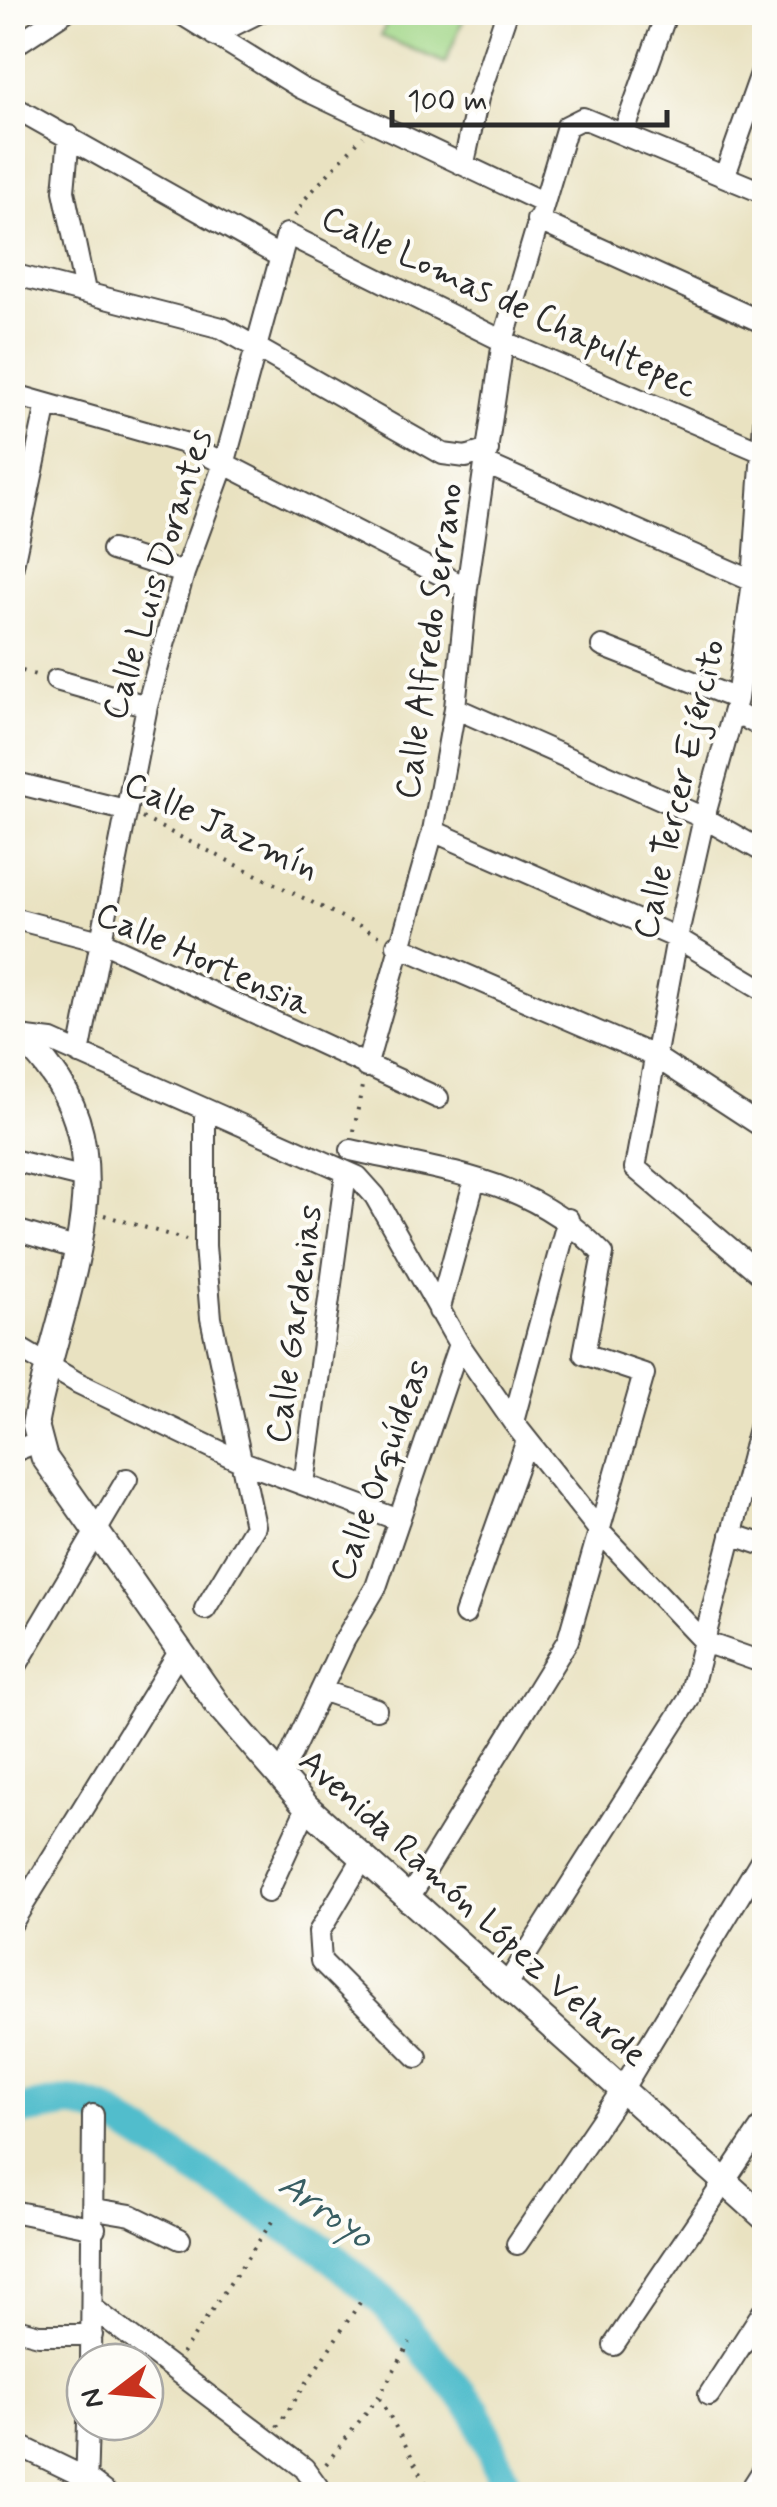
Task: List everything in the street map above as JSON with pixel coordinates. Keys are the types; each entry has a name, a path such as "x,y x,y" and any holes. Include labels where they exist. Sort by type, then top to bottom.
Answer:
{"main road":[{"path":"16,1035 41,1058 68,1098 82,1147 84,1178 75,1248 35,1422 37,1442"},
{"name":"Avenida Ramón López Velarde","path":"37,1442 179,1652 306,1807 764,2217"}],"street":[{"path":"12,46 66,12"},
{"path":"178,12 269,70 374,124 464,163 539,211 764,323"},
{"path":"214,35 260,12"},
{"path":"464,163 478,98 507,12"},
{"path":"667,12 624,132 764,193"},
{"path":"725,175 764,65"},
{"path":"12,106 281,257"},
{"name":"Calle Alfredo Serrano","path":"366,1067 397,945 433,831 455,708 467,588 503,341 539,211 574,120 624,132"},
{"path":"69,136 64,191 85,291"},
{"name":"Calle Luis Dorantes","path":"78,1054 147,706 184,573 225,461 288,234"},
{"name":"Calle Lomas de Chapultepec","path":"288,234 503,341 760,451"},
{"path":"12,274 212,324 444,454 455,458 487,457 754,581"},
{"path":"12,394 184,442 467,588"},
{"path":"12,570 47,404"},
{"name":"Calle Tercer Ejército","path":"764,422 754,581 736,706 704,818 677,938 635,1168 764,1277"},
{"path":"112,550 184,573"},
{"path":"602,646 736,706 764,728"},
{"path":"56,680 147,706"},
{"path":"455,708 704,818 764,852"},
{"name":"Calle Jazmín","path":"12,782 125,810"},
{"path":"433,831 677,938 764,990"},
{"name":"Calle Hortensia","path":"12,918 100,941 438,1098"},
{"path":"397,945 654,1056 764,1128"},
{"path":"16,1035 52,1041 358,1178 376,1196 459,1344 526,1440 602,1534 704,1642 764,1663"},
{"path":"206,1110 204,1246 212,1318 255,1526 206,1608"},
{"path":"350,1150 512,1189 568,1219 603,1254 584,1354 644,1374 602,1534 568,1640 407,1900"},
{"path":"12,1160 84,1178"},
{"name":"Calle Gardenias","path":"304,1484 346,1172"},
{"path":"439,1310 476,1179"},
{"path":"513,1422 568,1219"},
{"path":"12,1229 75,1248"},
{"path":"12,1344 78,1384 240,1461 399,1520"},
{"name":"Calle Orquídeas","path":"280,1778 321,1690 376,1588 459,1344"},
{"path":"506,1986 689,1699 763,1419"},
{"path":"465,1614 526,1440"},
{"path":"12,1452 37,1442"},
{"path":"12,1673 97,1536 127,1479"},
{"path":"731,1534 764,1545"},
{"path":"12,1923 179,1652"},
{"path":"321,1690 376,1708"},
{"path":"268,1892 306,1807"},
{"path":"516,2244 622,2090 764,1855"},
{"path":"362,1860 319,1932 321,1961 418,2056"},
{"path":"91,2342 93,2115"},
{"path":"614,2345 764,2123"},
{"path":"12,2211 95,2219 131,2216 180,2239"},
{"path":"94,2309 268,2440 319,2487"},
{"path":"709,2394 764,2310"},
{"path":"12,2328 39,2335 92,2335"},
{"path":"12,2442 86,2486 107,2494"},
{"path":"86,2486 87,2442"},
{"path":"748,2494 764,2469"}],"path":[{"path":"288,234 305,199 374,124"},
{"path":"12,668 56,680"},
{"name":"Calle Jazmín","path":"125,810 397,945"},
{"path":"350,1150 366,1067"},
{"path":"83,1208 204,1246"},
{"path":"174,2366 272,2220"},
{"path":"268,2440 360,2302"},
{"path":"319,2487 410,2343"},
{"path":"379,2396 432,2494"}],"green space":[{"path":"390,12 466,13 445,63 381,36"}],"waterway":[{"name":"Arroyo","path":"12,2112 71,2102 103,2111 325,2251 384,2302 476,2411 509,2494"}]}
